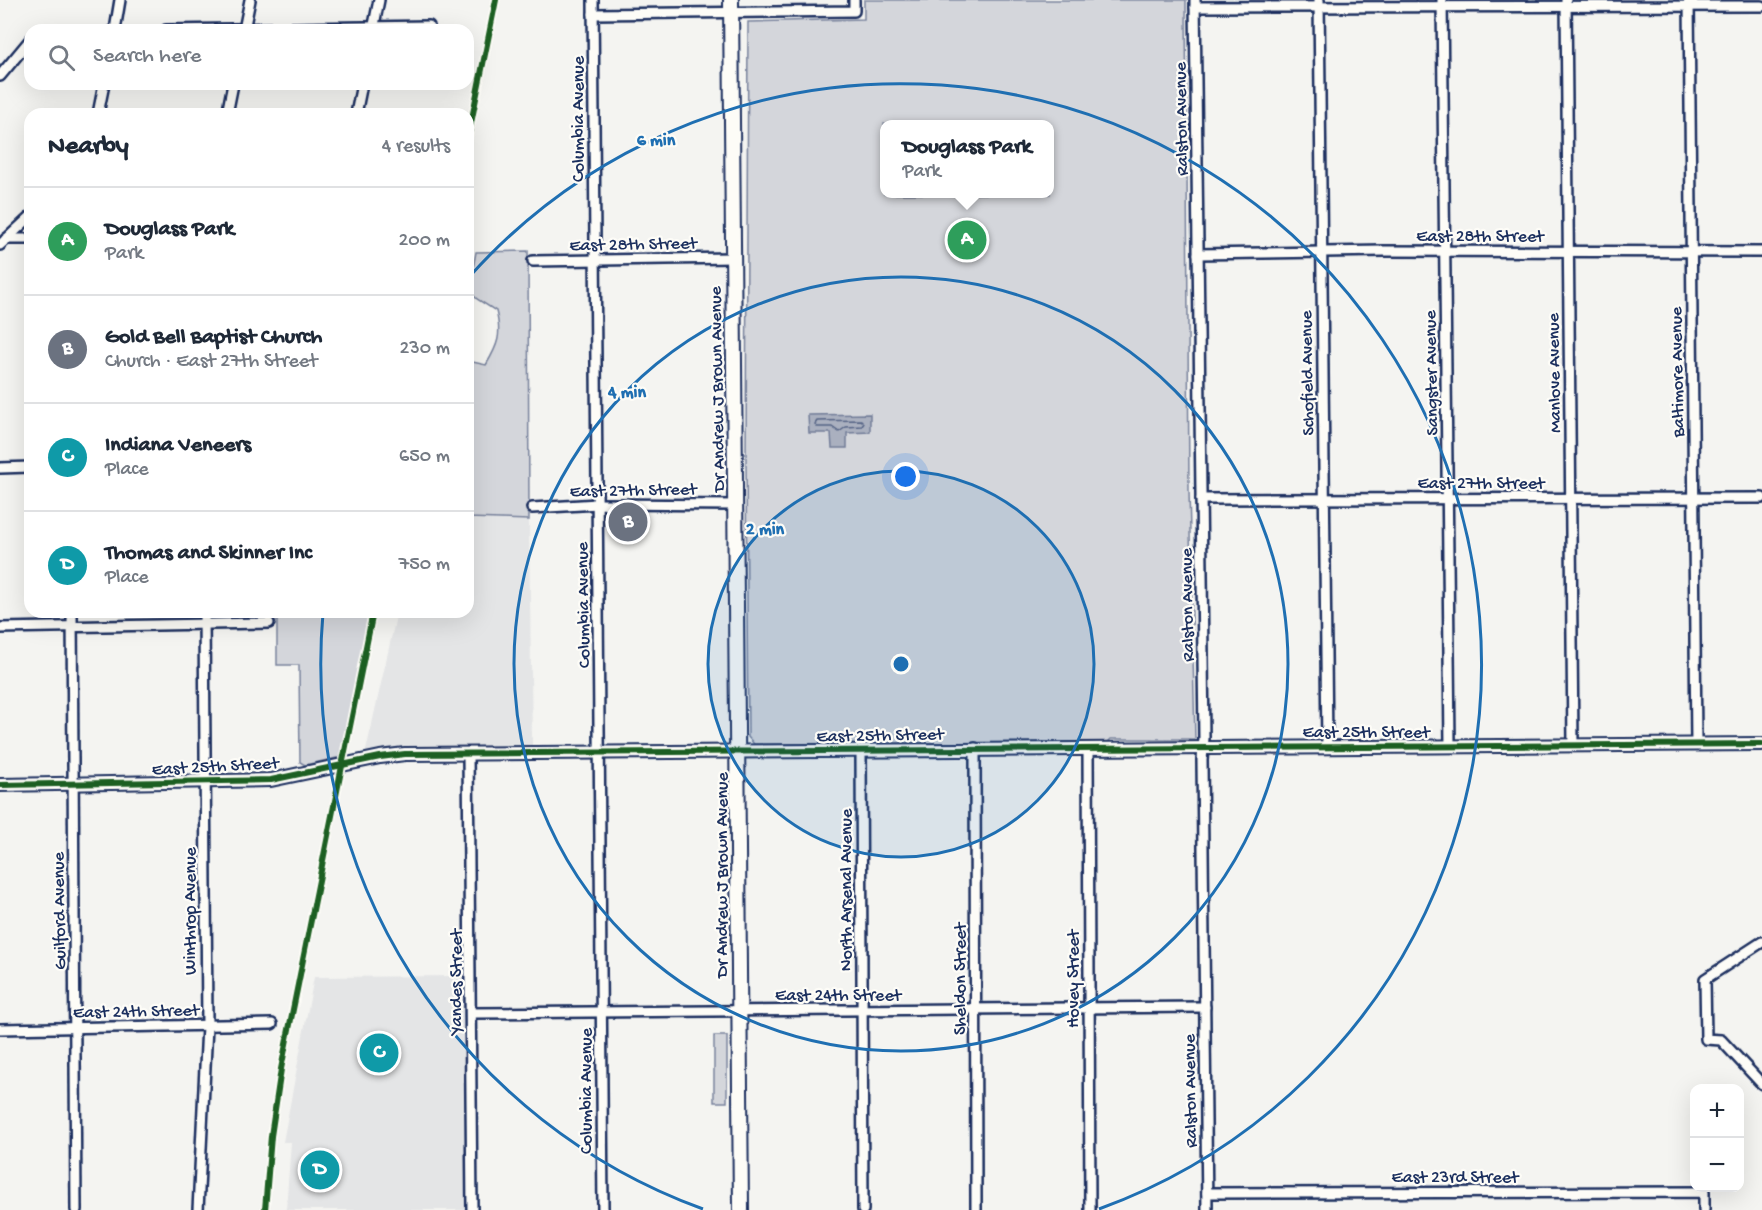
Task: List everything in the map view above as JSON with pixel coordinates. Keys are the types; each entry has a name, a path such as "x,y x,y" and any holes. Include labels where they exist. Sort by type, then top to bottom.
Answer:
{"main road":[{"name":"Dr Andrew J Brown Avenue","path":"731,6 741,1210"}],"street":[{"path":"115,24 120,0"},
{"path":"245,24 250,0"},
{"path":"374,24 379,0"},
{"name":"Columbia Avenue","path":"593,0 603,1210"},
{"path":"593,14 731,6 854,11 854,0"},
{"name":"Schofield Avenue","path":"1319,3 1327,747"},
{"name":"Sangster Avenue","path":"1442,3 1450,746"},
{"name":"Manlove Avenue","path":"1566,3 1573,745"},
{"path":"1195,4 1689,3 1762,6"},
{"name":"Baltimore Avenue","path":"1689,3 1696,744"},
{"name":"Ralston Avenue","path":"1195,4 1207,1210"},
{"path":"0,76 24,47"},
{"path":"99,108 103,90"},
{"path":"228,108 232,90"},
{"path":"357,108 361,90"},
{"path":"3,242 24,223"},
{"path":"3,242 24,240"},
{"name":"East 28th Street","path":"1198,254 1445,251 1762,252"},
{"name":"East 28th Street","path":"533,261 733,258"},
{"path":"0,468 24,467"},
{"name":"East 27th Street","path":"1201,499 1762,498"},
{"name":"East 27th Street","path":"532,508 598,504 736,505"},
{"name":"Guilford Avenue","path":"72,618 76,1210"},
{"name":"Winthrop Avenue","path":"198,1210 207,1026 204,618"},
{"path":"0,627 269,623"},
{"name":"East 25th Street","path":"0,785 274,779 396,755 468,753 1762,744"},
{"name":"Sheldon Street","path":"975,748 976,1210"},
{"name":"Hovey Street","path":"1088,748 1089,1210"},
{"name":"North Arsenal Avenue","path":"861,750 863,1210"},
{"name":"Yandes Street","path":"468,753 472,1210"},
{"path":"1762,942 1705,979 1706,1039 1721,1040 1762,1084"},
{"name":"East 24th Street","path":"472,1013 1205,1007"},
{"name":"East 24th Street","path":"0,1029 272,1024"},
{"name":"East 23rd Street","path":"1207,1193 1704,1192 1704,1210"}],"shaded area":[{"path":"864,0 1186,0 1189,491 1195,739 1111,739 1108,742 754,744 748,737 746,459 748,22 864,19"},
{"path":"528,251 529,520 474,518 474,362 486,365 499,333 496,311 474,296 476,252"},
{"path":"474,518 529,520 532,746 396,749 365,755 396,618 474,618"},
{"path":"277,618 370,618 341,757 305,765 300,762 299,665 277,665"},
{"path":"465,976 465,1210 286,1210 291,1142 283,1142 314,977"},
{"path":"714,1036 727,1036 727,1102 714,1102"}],"water":[{"path":"870,414 870,432 847,433 847,448 832,448 831,433 809,433 808,415"}],"cycle path":[{"path":"474,108 496,0"},
{"path":"265,1210 271,1136 281,1069 372,618"},
{"path":"0,785 271,780 380,757 405,754 1762,744"}],"place":[{"name":"Douglass Park","path":"967,240"},
{"name":"Gold Bell Baptist Church","path":"628,522"},
{"name":"Indiana Veneers","path":"379,1053"},
{"name":"Thomas and Skinner Inc","path":"320,1170"}]}
